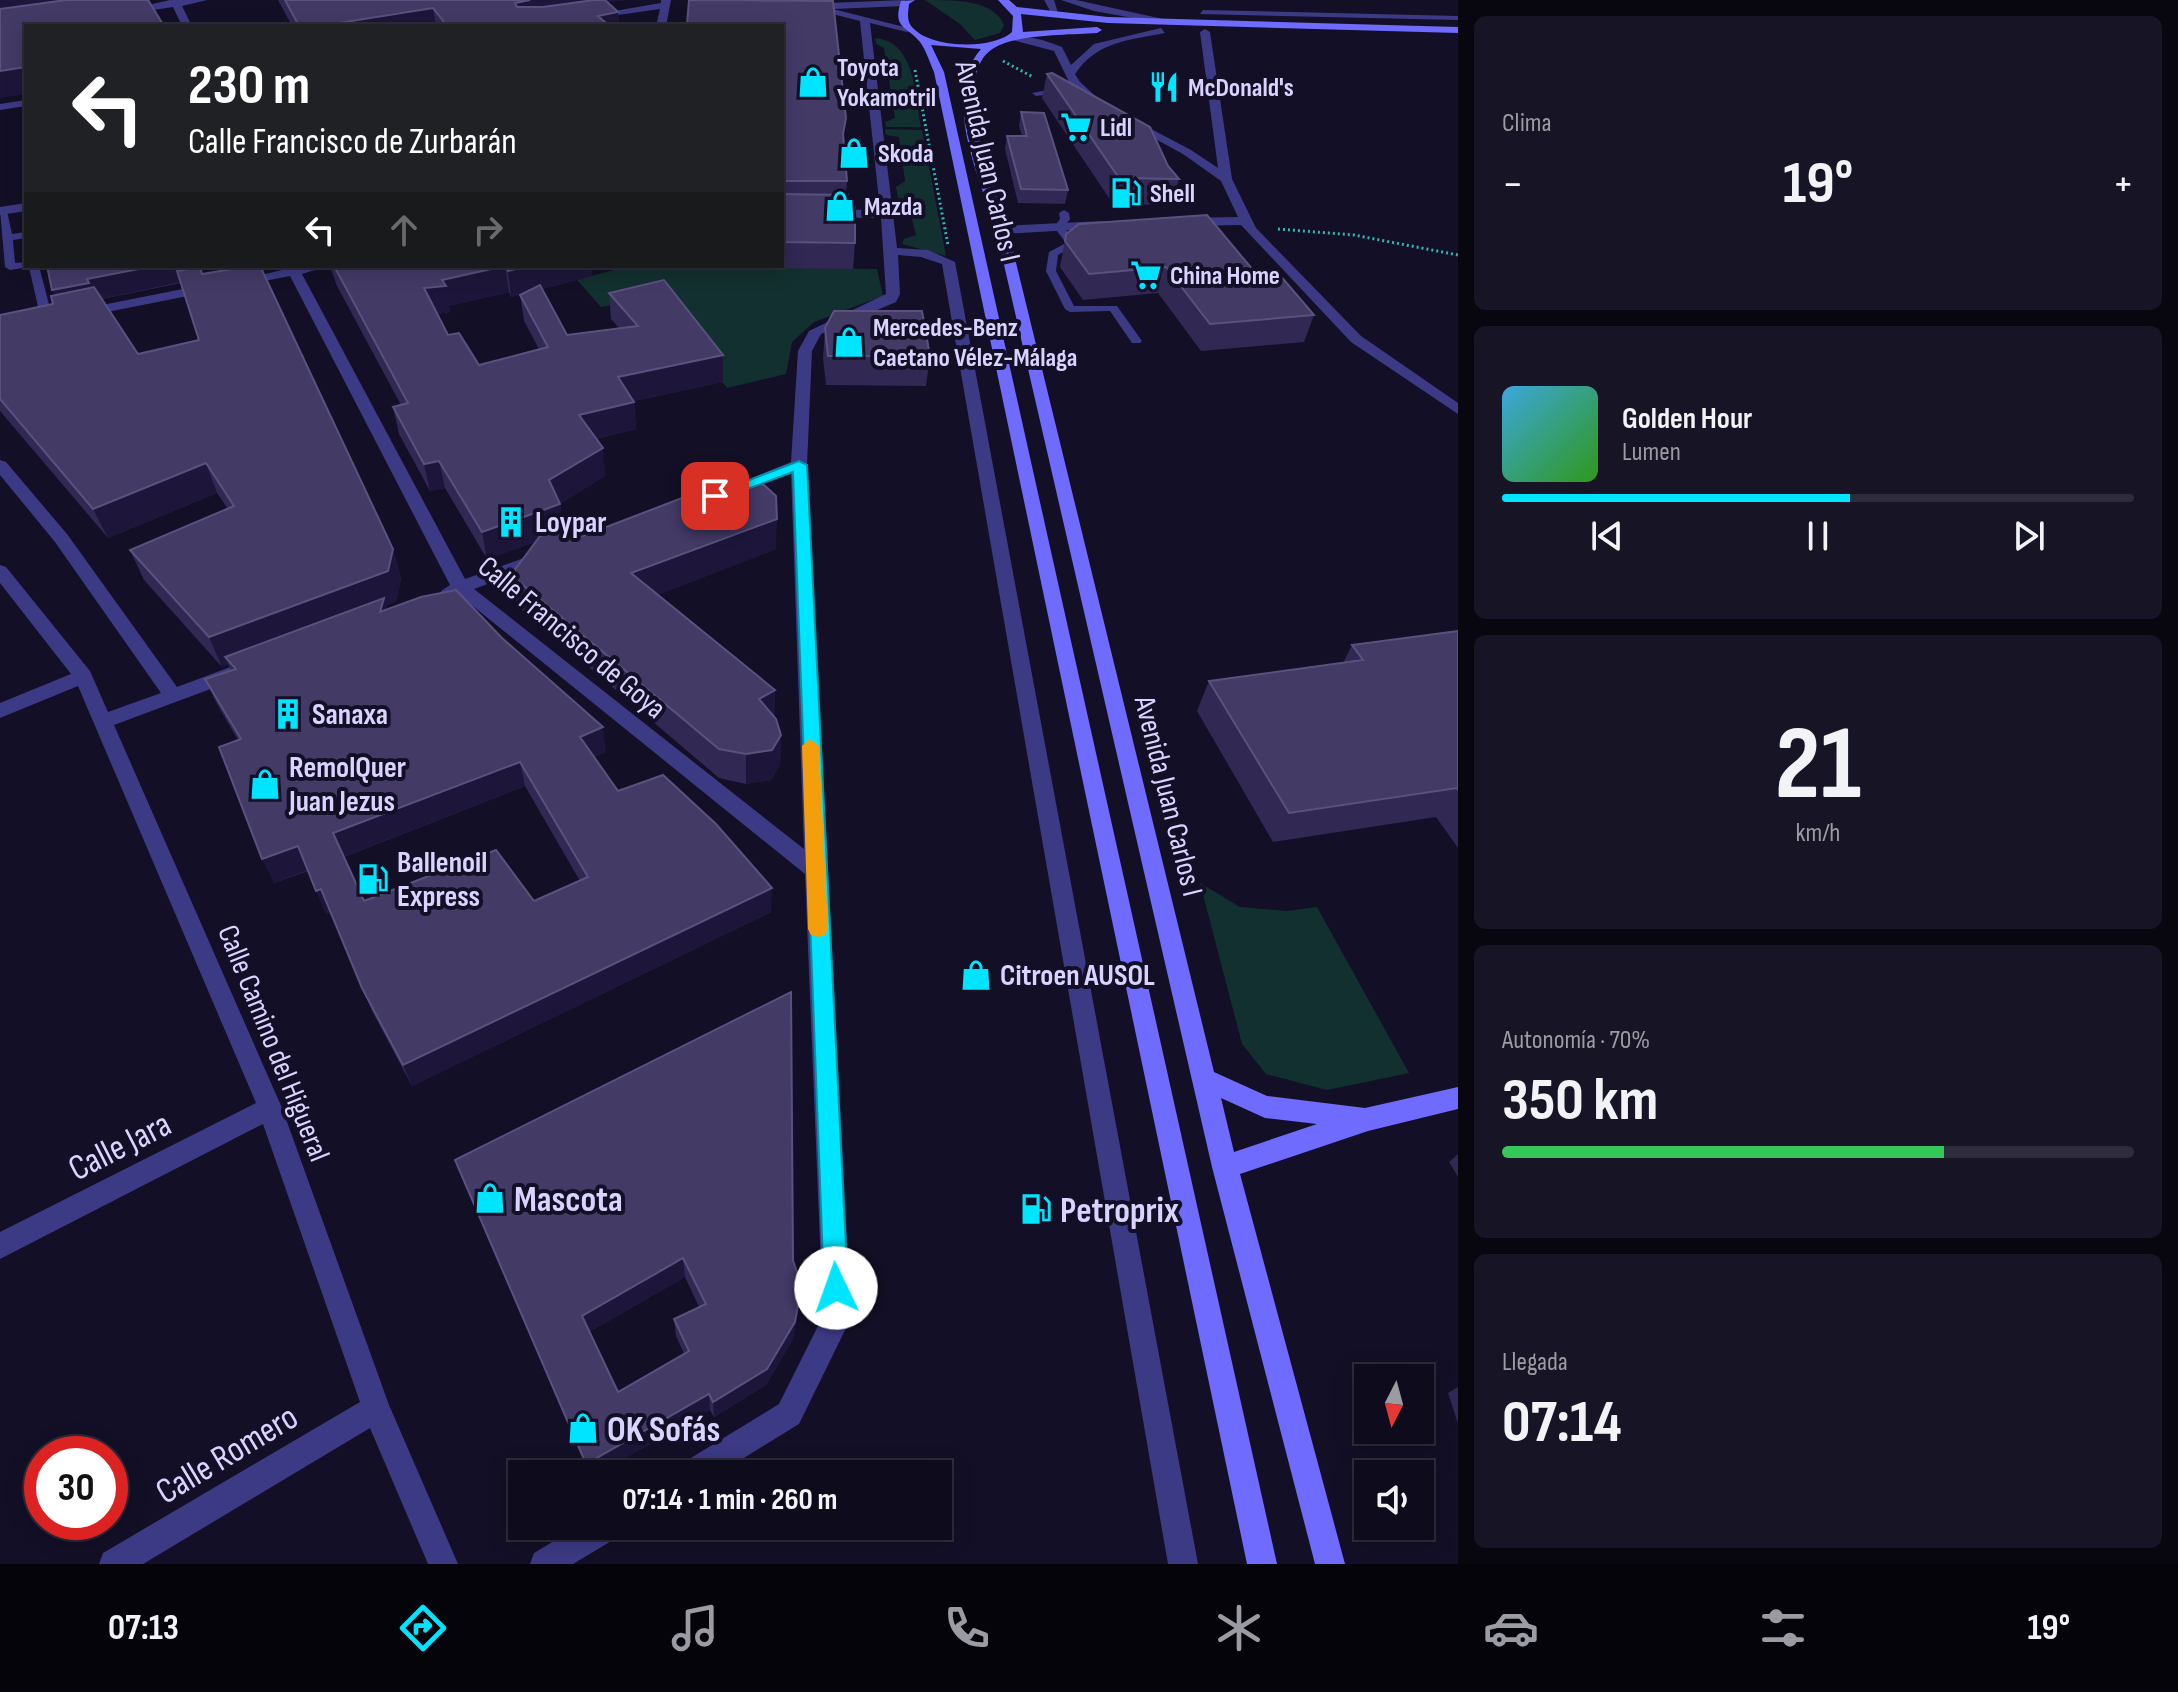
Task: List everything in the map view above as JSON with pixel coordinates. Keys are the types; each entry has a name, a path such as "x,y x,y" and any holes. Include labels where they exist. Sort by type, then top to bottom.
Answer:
{"street":[{"path":"117,12 202,0"},
{"path":"783,0 955,46 989,47 1015,37 1098,29 1458,37"},
{"path":"1003,0 1019,18 1015,37"},
{"path":"1049,0 1056,14"},
{"path":"1066,0 1106,11 1172,22"},
{"path":"812,7 907,1"},
{"name":"Avenida Juan Carlos I","path":"907,1 900,13 934,56 939,72 1262,1564"},
{"path":"175,2 186,24"},
{"path":"571,19 666,2 661,24"},
{"path":"1014,10 1108,20 1458,30"},
{"path":"714,1460 789,1414 837,1318 799,465 801,390 808,340 816,331 839,320 880,309 891,299 891,251 865,21"},
{"path":"1071,72 1080,56 1091,49 1109,41 1161,31"},
{"path":"1205,32 1226,179 1250,230 1356,339 1458,410"},
{"path":"1015,37 1053,46 1061,52 1077,87 1104,107"},
{"name":"Avenida Juan Carlos I","path":"989,47 977,59 968,82 974,132 1002,230 1207,1080 1225,1167 1330,1564"},
{"path":"0,107 24,103"},
{"path":"1116,113 1187,152 1226,179"},
{"path":"1,211 24,207"},
{"path":"784,213 885,214"},
{"path":"1169,223 1246,221"},
{"path":"1002,230 1122,225"},
{"path":"891,251 930,255 948,262 1183,1564"},
{"path":"232,284 292,269"},
{"name":"Calle Francisco de Goya","path":"292,269 460,587 815,870"},
{"path":"41,322 216,287"},
{"path":"0,465 61,538 173,696"},
{"path":"711,497 799,465"},
{"path":"431,598 563,550"},
{"name":"Calle Camino del Higueral","path":"0,571 83,676 270,1108 376,1408 443,1564"},
{"path":"103,722 245,669"},
{"path":"0,711 83,676"},
{"path":"1207,1080 1265,1107 1368,1119"},
{"path":"1225,1167 1368,1119 1458,1098"},
{"name":"Calle Jara","path":"0,1246 270,1108"},
{"name":"Calle Romero","path":"114,1564 376,1408"},
{"path":"545,1564 584,1540"}],"lane":[{"path":"1203,12 1458,18"},
{"path":"1036,93 1077,87"},
{"path":"1,211 10,267 24,265"},
{"path":"1064,213 1065,219 1059,227 1072,244 1053,254 1051,271 1070,309 1113,308 1136,341"},
{"path":"7,234 24,226"},
{"path":"7,234 24,235"},
{"path":"34,268 41,322"}],"path":[{"path":"914,67 935,180"},
{"path":"1246,221 1258,227 1354,235 1458,255"}],"green space":[{"path":"925,0 961,1 983,6 999,17 1004,25 1000,33 975,40 960,24"},
{"path":"875,38 889,41 906,60 915,86 921,127 886,127 885,122 895,118 884,48 876,44"},
{"path":"885,129 922,130 946,256 902,244 904,239 916,235 907,199 898,198 896,187 905,181 899,137 886,135"},
{"path":"621,268 877,269 883,296 814,322 792,342 786,374 727,388 665,307 618,304 601,307 577,280"},
{"path":"1200,883 1240,907 1286,911 1317,907 1409,1073 1327,1090 1266,1074 1242,1044"}],"building":[{"path":"66,0 148,0 163,24 24,24 24,67 0,71 0,9"},
{"path":"285,0 530,0 515,3 517,7 543,7 605,0 618,12 598,16 606,23 600,24 445,24 433,8 333,24 298,24"},
{"path":"689,0 833,1 846,118 843,134 847,181 784,181 784,24 687,24"},
{"path":"1052,73 1150,127 1168,166 1179,179 1119,178 1047,74"},
{"path":"1021,112 1044,113 1068,190 1021,189 1007,136 1027,136"},
{"path":"784,194 848,195 848,203 855,207 855,243 784,242"},
{"path":"1207,215 1258,276 1279,274 1314,315 1210,324 1166,267 1089,274 1065,241 1066,234 1079,224"},
{"path":"47,268 144,268 87,279 89,283 52,290"},
{"path":"200,268 202,274 261,268 393,549 388,571 209,637 130,550 234,506 206,463 93,509 0,399 0,315 53,304 51,296 94,287 138,354 199,340 177,271"},
{"path":"335,268 496,268 442,280 446,286 424,288 448,335 459,333 479,365 548,347 520,295 540,285 567,335 638,326 609,293 664,280 723,355 618,377 634,402 579,415 603,448 549,480 560,504 482,532 439,461 424,464 393,407 408,403"},
{"path":"834,311 922,311 930,356 828,356 825,328"},
{"path":"734,478 764,485 776,496 777,519 631,573 775,690 759,699 776,719 781,735 772,750 746,754 719,749 511,575 540,536 575,524 583,536"},
{"path":"456,590 502,638 603,727 580,737 618,791 663,775 716,824 772,888 403,1065 362,988 321,889 316,891 298,846 262,859 219,747 241,739 205,679 236,669 225,657 384,598 380,612 421,597","holes":["520,762 588,877 534,901 496,850 364,901 333,833"]},
{"path":"1458,631 1458,790 1289,813 1209,681 1363,660 1352,645"},
{"path":"791,992 793,1261 802,1285 795,1322 767,1369 713,1402 709,1394 593,1460 584,1460 455,1160","holes":["683,1258 706,1304 674,1319 689,1351 618,1392 582,1316"]}],"slow traffic":[{"path":"810,746 818,929"}],"place":[{"name":"Toyota Yokamotril","path":"813,82"},
{"name":"McDonald's","path":"1164,87"},
{"name":"Lidl","path":"1076,127"},
{"name":"Skoda","path":"854,153"},
{"name":"Shell","path":"1126,193"},
{"name":"Mazda","path":"840,206"},
{"name":"China Home","path":"1146,275"},
{"name":"Mercedes-Benz Caetano Vélez-Málaga","path":"849,342"},
{"name":"Loypar","path":"511,522"},
{"name":"Sanaxa","path":"288,714"},
{"name":"RemolQuer Juan Jezus","path":"265,784"},
{"name":"Ballenoil Express","path":"373,879"},
{"name":"Citroen AUSOL","path":"976,975"},
{"name":"Mascota","path":"490,1198"},
{"name":"Petroprix","path":"1036,1209"},
{"name":"OK Sofás","path":"583,1428"}],"route":[{"path":"715,496 799,465 836,1288"}]}
